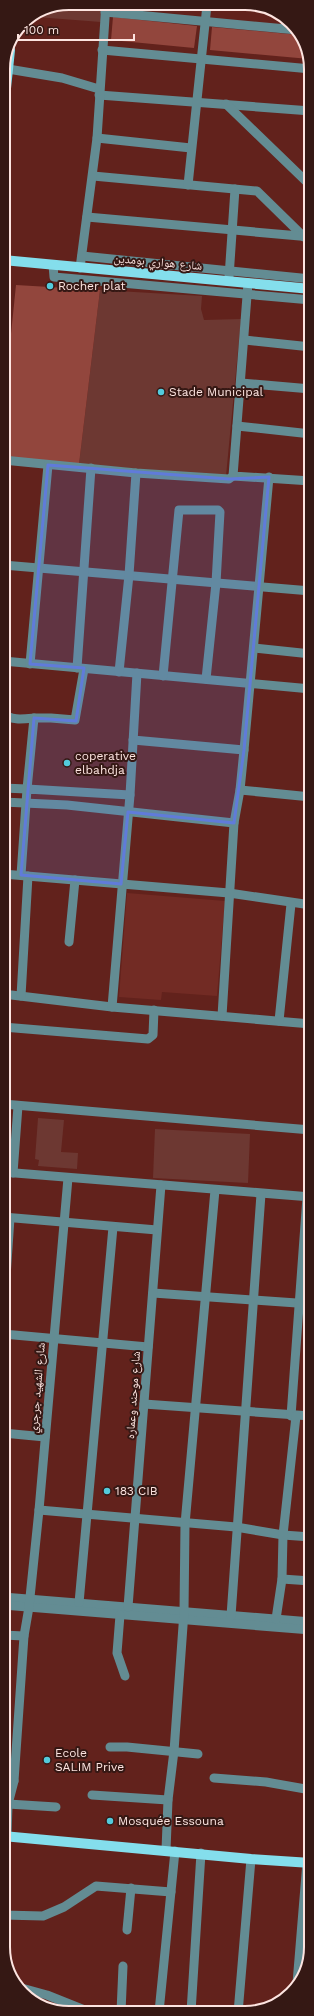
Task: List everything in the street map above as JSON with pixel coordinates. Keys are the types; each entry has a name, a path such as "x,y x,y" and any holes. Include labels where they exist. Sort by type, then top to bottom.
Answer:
{"main road":[{"name":"شارع هواري بومدين","path":"10,261 80,268 229,276 248,288 304,289"},
{"path":"10,1837 304,1863"}],"street":[{"path":"80,268 96,138 106,10"},
{"path":"120,10 206,22 288,29"},
{"path":"188,185 207,10"},
{"path":"102,50 304,68"},
{"path":"10,69 62,78 99,92 304,110"},
{"path":"226,104 304,179"},
{"path":"236,113 250,106"},
{"path":"96,138 191,148"},
{"path":"92,176 257,191 261,193 304,234"},
{"path":"229,276 235,189"},
{"path":"87,217 304,237"},
{"path":"82,256 229,276 304,278"},
{"path":"53,265 54,277 248,288 304,299"},
{"path":"233,476 248,288"},
{"path":"245,340 304,346"},
{"path":"241,383 304,388"},
{"path":"237,426 304,433"},
{"path":"10,461 136,473 229,478 233,476 269,477 304,480"},
{"path":"30,664 40,568 48,465"},
{"path":"10,717 16,719 51,718 75,720 80,668 84,572 91,468"},
{"path":"119,672 129,575 136,473"},
{"path":"222,1016 234,823 240,790 251,683 269,477"},
{"path":"163,676 171,579 179,510 218,510 220,512 216,583 206,679"},
{"path":"10,566 304,590"},
{"path":"254,648 304,653"},
{"path":"10,662 304,688"},
{"path":"112,1007 121,884 130,795 137,673"},
{"path":"21,996 27,789 34,718"},
{"path":"133,740 244,750"},
{"path":"10,788 130,795"},
{"path":"240,790 304,796"},
{"path":"10,802 67,805 234,823"},
{"path":"10,874 229,893 291,904 304,905"},
{"path":"69,942 75,880"},
{"path":"279,1021 291,904"},
{"path":"10,995 112,1007 304,1023"},
{"path":"10,1028 148,1039 153,1035 154,1010"},
{"path":"10,1105 304,1129"},
{"path":"13,1173 18,1106"},
{"path":"10,1173 304,1197"},
{"name":"شارع الشهيد جرجري","path":"10,1796 14,1781 24,1636 39,1510 68,1178"},
{"name":"شارع موحند وعماره","path":"128,1607 161,1185"},
{"path":"160,2006 170,1892 168,1800 174,1751 184,1616 185,1524 215,1190"},
{"path":"231,1616 244,1412 261,1194"},
{"path":"10,1218 157,1230"},
{"path":"79,1603 104,1342 113,1227"},
{"path":"276,1619 282,1579 293,1416 298,1303 304,1245"},
{"path":"153,1293 304,1303"},
{"path":"10,1335 148,1347"},
{"path":"144,1404 304,1416"},
{"path":"10,1434 45,1437"},
{"path":"39,1510 135,1520 236,1527 284,1535 304,1536"},
{"path":"282,1579 304,1581"},
{"path":"10,1599 29,1603 120,1615 231,1616 304,1621"},
{"path":"10,1604 79,1603 128,1607 184,1616 304,1629"},
{"path":"120,1615 117,1653 125,1676"},
{"path":"10,1635 24,1636"},
{"path":"110,1747 198,1754"},
{"path":"214,1778 266,1782 304,1789"},
{"path":"10,1781 14,1781"},
{"path":"92,1795 168,1800"},
{"path":"10,1804 56,1807"},
{"path":"191,2006 201,1853"},
{"path":"239,2006 251,1859"},
{"path":"10,1915 43,1916 64,1907 96,1886 170,1892"},
{"path":"127,1930 131,1888"},
{"path":"298,1974 304,1913"},
{"path":"121,2006 123,1966"},
{"path":"29,1990 47,1995 74,2006"}],"highlighted area":[{"path":"48,465 229,479 269,477 244,750 234,823 128,812 121,884 21,875 34,718 76,721 84,668 30,664"}],"shaded area":[{"path":"102,10 101,22 40,17 57,11"},
{"path":"113,17 197,26 194,48 111,40"},
{"path":"212,27 293,34 298,43 303,58 210,50"},
{"path":"16,285 100,290 79,464 10,458 10,344"},
{"name":"Stade Municipal","path":"100,290 202,296 201,309 204,320 241,319 226,476 79,464"},
{"path":"127,893 225,901 217,996 162,992 161,1000 119,997"},
{"path":"38,1118 64,1120 61,1152 78,1153 77,1169 38,1166 39,1160 35,1159"},
{"path":"155,1129 250,1134 248,1183 153,1178"}],"place":[{"name":"Rocher plat","path":"50,286"},
{"name":"Stade Municipal","path":"161,392"},
{"name":"coperative elbahdja","path":"67,763"},
{"name":"183 CIB","path":"107,1491"},
{"name":"Ecole SALIM Prive","path":"47,1760"},
{"name":"Mosquée Essouna","path":"110,1821"}]}
